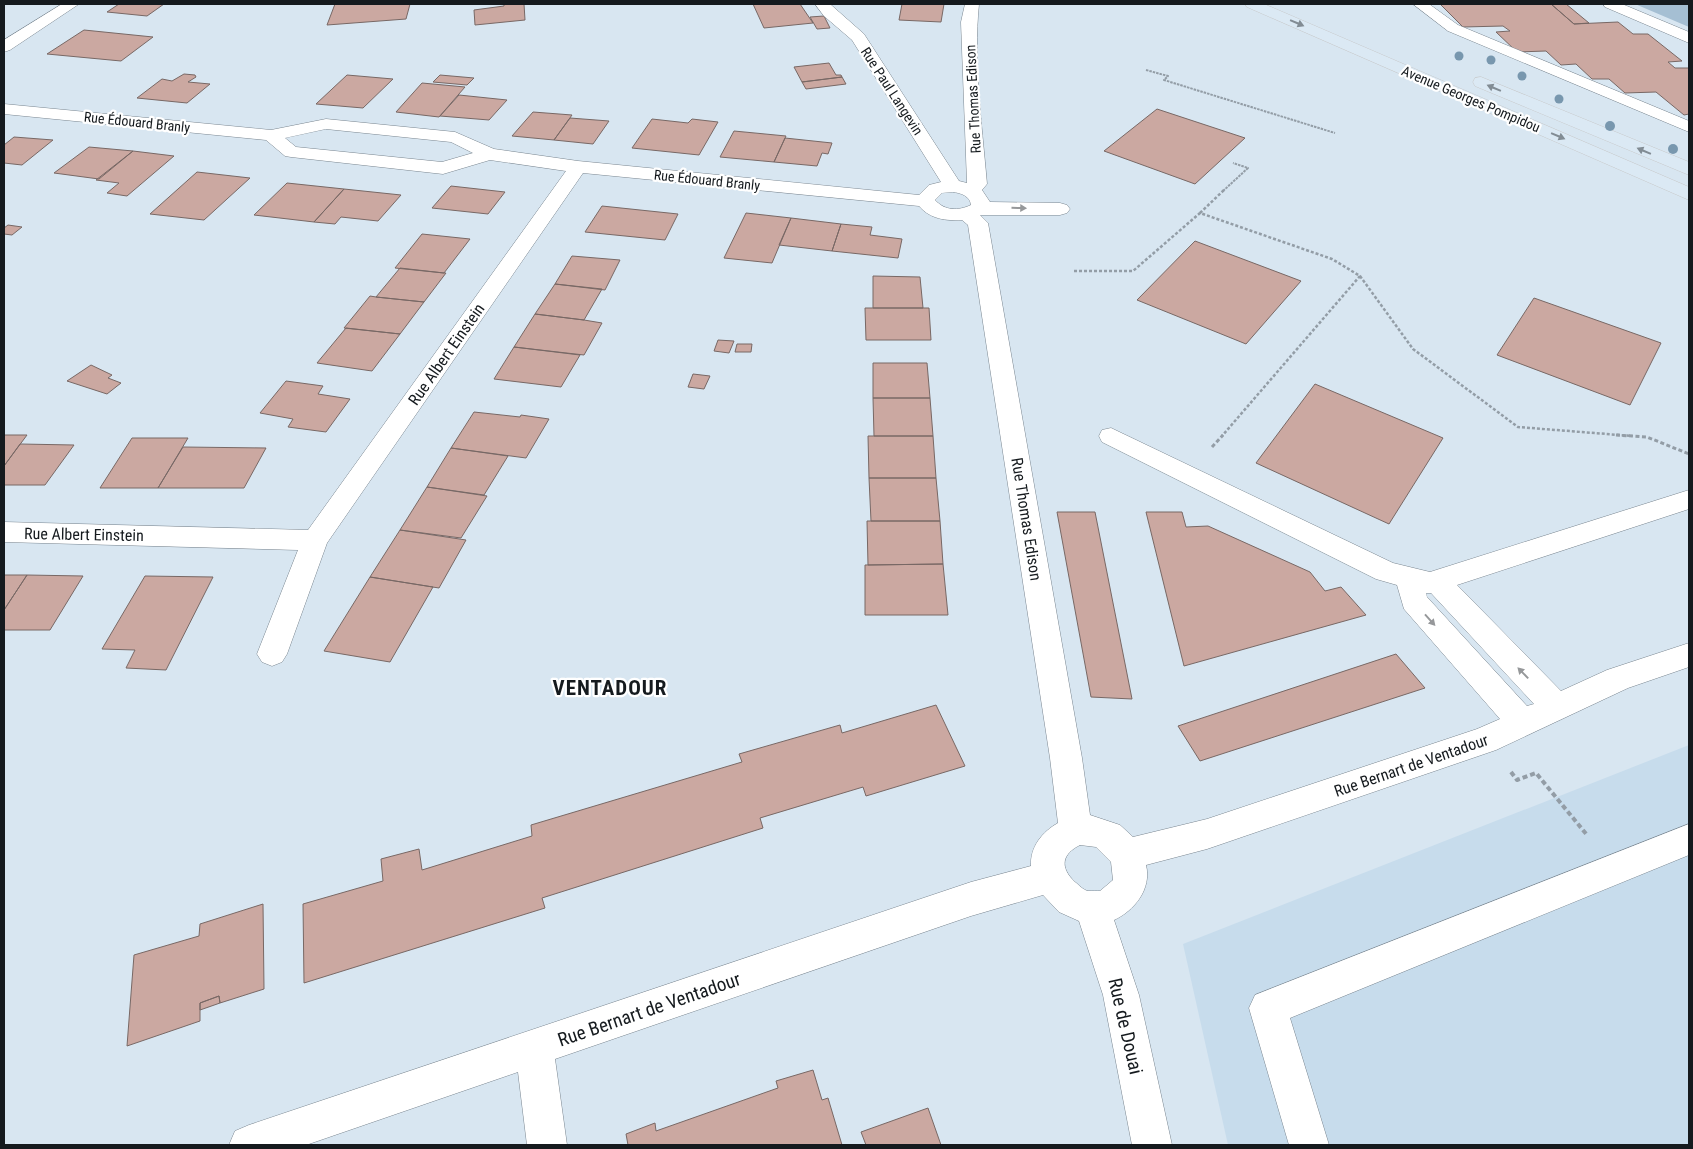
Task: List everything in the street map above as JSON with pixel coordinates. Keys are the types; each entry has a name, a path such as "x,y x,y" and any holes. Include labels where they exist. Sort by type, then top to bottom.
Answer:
{"main road":[{"name":"Avenue Georges Pompidou","path":"1252,4 1689,194"},
{"name":"Avenue Georges Pompidou","path":"1464,75 1689,169"}],"street":[{"path":"4,47 72,4"},
{"name":"Rue Paul Langevin","path":"822,4 829,13 858,38 969,198"},
{"name":"Rue Thomas Edison","path":"972,4 969,22 972,110 978,184 969,198 978,223 1066,758 1075,830"},
{"path":"1420,4 1454,28 1689,127"},
{"path":"1610,4 1689,38"},
{"path":"4,32 24,34"},
{"name":"Rue Édouard Branly","path":"4,109 270,135 326,124 455,137 489,154 578,167 925,201"},
{"name":"Rue Édouard Branly","path":"270,135 291,152 443,168 489,154"},
{"name":"Rue Albert Einstein","path":"272,654 315,540 578,167"},
{"path":"969,198 940,214 927,206 925,201 930,192 969,198 1058,202"},
{"path":"1111,436 1386,572 1422,579 1689,499"},
{"name":"Rue Albert Einstein","path":"4,532 315,540"},
{"path":"1422,579 1557,708"},
{"path":"1422,579 1414,602 1523,723"},
{"name":"Rue Bernart de Ventadour","path":"1126,855 1207,834 1485,740 1618,679 1689,655"},
{"path":"1075,830 1098,832 1110,837 1126,855 1131,868 1131,880 1126,892 1118,901 1106,907 1092,908 1066,899 1050,877 1047,865 1048,853 1058,838 1075,830"},
{"path":"1309,1145 1268,1008 1689,839"},
{"name":"Rue Bernart de Ventadour","path":"249,1145 971,899 1050,877"},
{"name":"Rue de Douai","path":"1092,908 1121,995 1152,1145"},
{"path":"534,1048 547,1145"}],"path":[{"path":"1146,70 1168,76 1164,80 1336,133"},
{"path":"1074,272 1133,272 1248,168 1233,163"},
{"path":"1200,213 1332,259 1360,276 1413,349 1518,427 1647,437 1689,454"},
{"path":"1189,474 1360,276"},
{"path":"1536,772 1614,869"}],"shaded area":[{"path":"1635,4 1689,4 1689,27"},
{"path":"1689,745 1689,1145 1228,1145 1183,944"}],"building":[{"path":"119,4 164,4 147,16 107,12"},
{"path":"335,4 410,4 406,19 327,25"},
{"path":"504,4 524,4 525,20 475,25 474,10 504,6"},
{"path":"753,4 800,4 813,23 764,28"},
{"path":"902,4 944,4 941,22 899,20"},
{"path":"1440,4 1551,4 1574,24 1618,22 1633,34 1648,34 1682,61 1668,62 1675,68 1689,68 1689,114 1684,115 1656,92 1625,93 1609,79 1592,79 1576,64 1561,65 1546,51 1517,52 1496,32 1510,31 1503,26 1463,27"},
{"path":"1551,4 1566,4 1589,23 1574,24"},
{"path":"824,16 830,28 817,29 810,17"},
{"path":"84,30 153,37 121,61 47,54"},
{"path":"829,63 836,75 841,75 842,77 802,82 794,67"},
{"path":"184,74 195,75 196,77 188,82 210,84 187,103 137,98 162,79 172,81"},
{"path":"347,75 393,79 363,108 316,104"},
{"path":"440,75 474,78 467,85 433,82"},
{"path":"842,77 846,84 806,89 802,82"},
{"path":"422,83 465,87 439,117 396,112"},
{"path":"459,95 507,100 489,120 440,116"},
{"path":"1157,109 1245,138 1195,184 1104,151"},
{"path":"533,112 572,115 554,140 512,136"},
{"path":"570,118 609,121 593,144 554,140"},
{"path":"652,119 688,123 692,119 718,122 699,155 632,148"},
{"path":"734,131 786,136 774,162 720,157"},
{"path":"14,137 53,140 22,165 4,163 4,145"},
{"path":"785,138 832,143 828,154 822,153 817,166 774,162"},
{"path":"89,147 133,151 99,179 54,173"},
{"path":"133,151 174,156 127,196 107,193 119,183 96,180"},
{"path":"197,172 250,178 204,220 150,214"},
{"path":"287,183 344,189 314,222 254,215"},
{"path":"451,186 505,192 488,214 432,208"},
{"path":"344,189 401,195 378,221 341,217 335,224 314,222"},
{"path":"602,206 678,214 665,240 585,232"},
{"path":"746,213 791,218 772,263 724,258"},
{"path":"791,218 841,224 832,251 779,245"},
{"path":"841,224 872,227 870,235 902,239 898,258 832,251"},
{"path":"8,225 22,227 12,235 4,234 4,228"},
{"path":"422,234 470,239 444,273 395,268"},
{"path":"1195,241 1301,281 1246,344 1137,300"},
{"path":"572,256 620,260 605,290 555,284"},
{"path":"400,268 446,273 424,302 376,297"},
{"path":"873,276 920,277 923,308 873,308"},
{"path":"555,284 602,289 584,320 535,314"},
{"path":"370,296 424,302 400,334 344,328"},
{"path":"1534,298 1661,343 1630,405 1497,355"},
{"path":"865,308 929,308 931,340 866,340"},
{"path":"535,314 602,323 584,355 514,347"},
{"path":"346,328 400,334 372,371 317,363"},
{"path":"718,340 734,341 729,353 714,351"},
{"path":"737,344 752,344 751,352 735,352"},
{"path":"514,347 580,355 561,387 494,379"},
{"path":"873,363 927,363 930,398 873,398"},
{"path":"91,365 112,375 108,378 121,383 107,394 67,381"},
{"path":"693,374 710,376 704,389 688,387"},
{"path":"286,381 323,386 318,394 350,399 326,432 288,427 293,419 260,413"},
{"path":"1315,384 1443,438 1389,524 1256,463"},
{"path":"873,398 930,398 933,436 874,436"},
{"path":"474,412 549,419 526,458 451,448"},
{"path":"4,435 27,435 4,466"},
{"path":"868,436 933,436 936,478 869,478"},
{"path":"132,438 188,438 158,488 100,488"},
{"path":"20,444 74,445 45,485 4,485 4,466"},
{"path":"183,447 266,448 244,488 158,488"},
{"path":"451,448 508,456 484,495 427,487"},
{"path":"869,478 936,478 940,521 871,521"},
{"path":"427,487 487,496 461,538 400,530"},
{"path":"1057,512 1095,512 1132,699 1091,697"},
{"path":"1146,512 1182,512 1186,527 1208,526 1310,572 1325,591 1341,587 1366,615 1184,666"},
{"path":"867,521 940,521 943,564 868,565"},
{"path":"400,530 466,540 439,588 370,577"},
{"path":"943,564 948,615 865,615 865,565"},
{"path":"4,575 27,575 4,610"},
{"path":"27,575 83,576 50,630 4,630 4,610"},
{"path":"145,576 213,577 166,670 126,668 135,650 102,649"},
{"path":"370,577 433,587 390,662 324,651"},
{"path":"1396,654 1425,688 1200,761 1178,726"},
{"path":"936,705 965,766 866,796 863,787 760,818 763,828 542,898 545,908 304,983 303,904 383,881 381,859 419,849 422,870 532,836 531,825 742,762 739,754 840,725 842,733"},
{"path":"263,904 264,989 220,1003 219,996 200,1003 200,1021 127,1046 134,955 199,936 200,924"},
{"path":"219,996 220,1003 200,1010 200,1003"},
{"path":"813,1070 822,1100 828,1098 842,1145 628,1145 626,1134 655,1123 656,1131 778,1088 776,1081"},
{"path":"928,1108 941,1145 866,1145 861,1132"}],"district":[{"name":"VENTADOUR","path":"610,688"}]}
